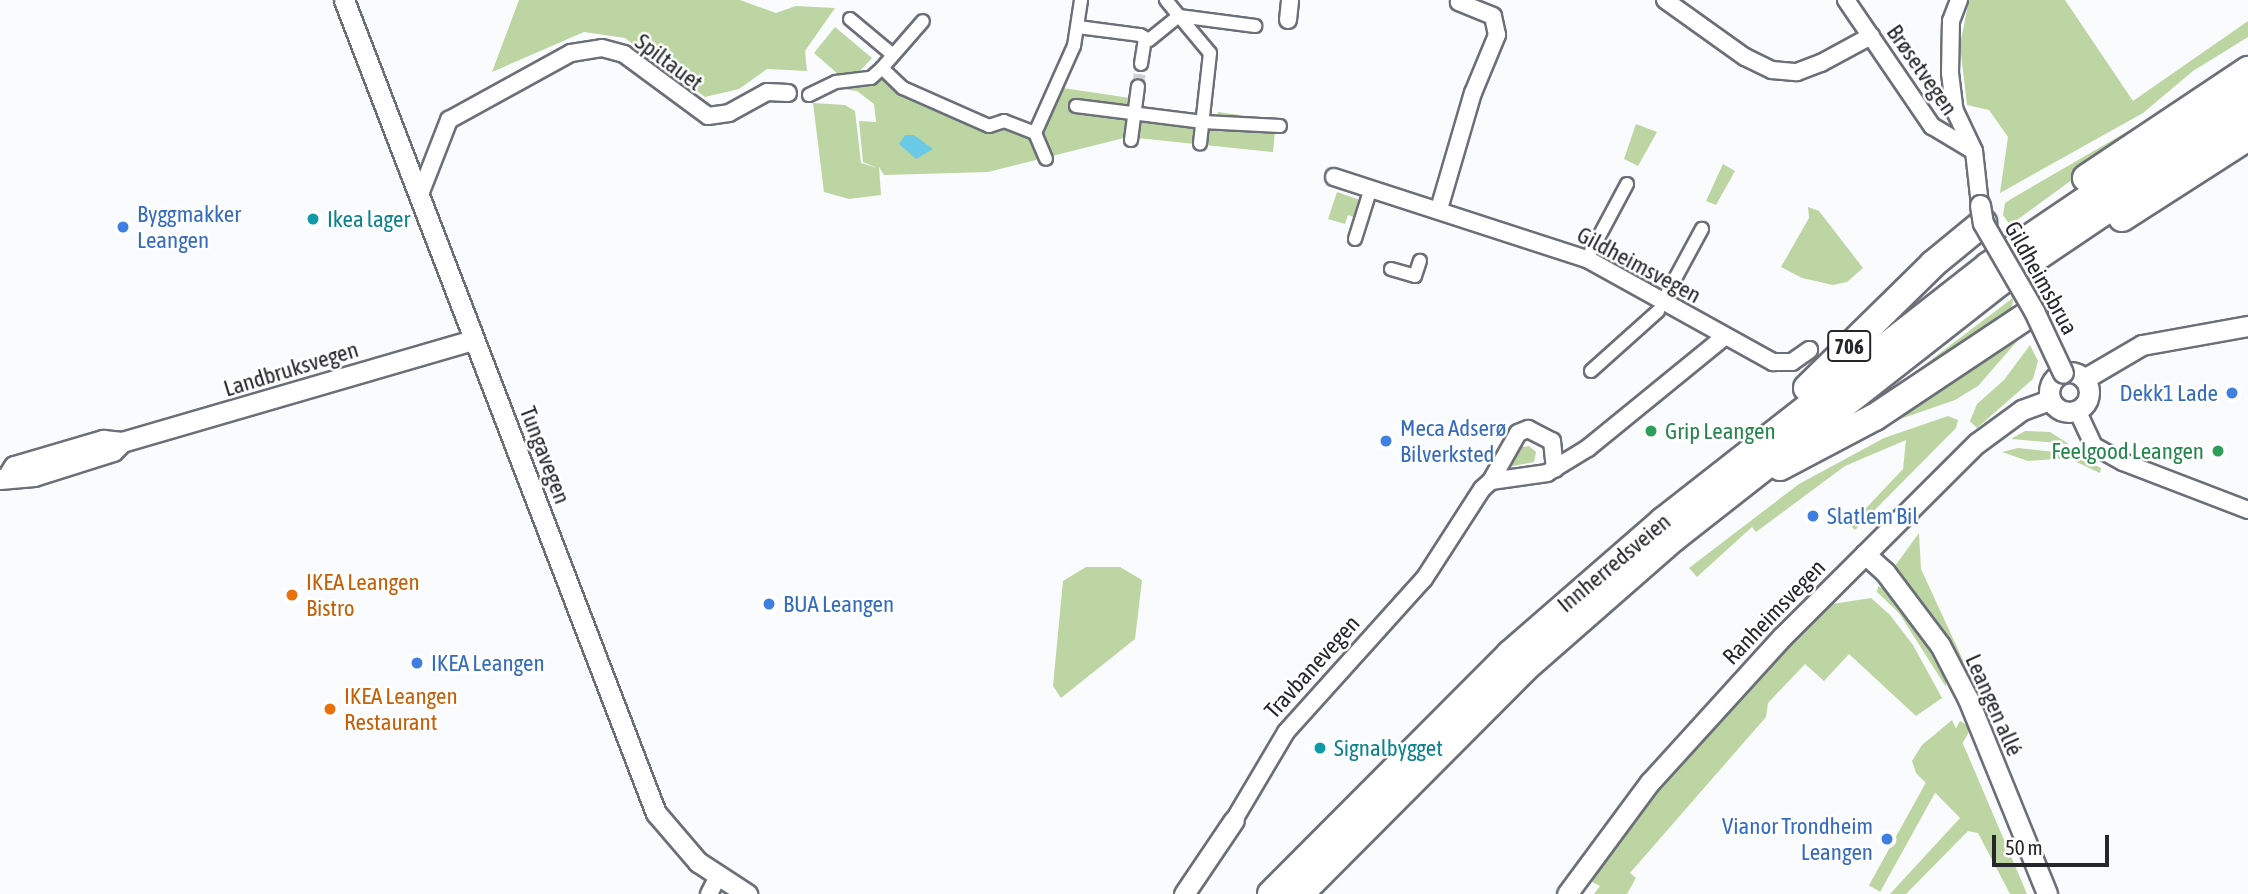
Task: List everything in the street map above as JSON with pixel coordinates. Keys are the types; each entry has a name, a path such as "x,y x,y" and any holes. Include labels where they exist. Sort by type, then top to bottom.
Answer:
{"highway":[{"name":"706","path":"1994,274 2109,160 2248,69"},
{"name":"706","path":"1994,274 2248,90"},
{"name":"706","path":"1994,274 2248,115"},
{"name":"706","path":"1994,274 2061,256 2248,137"},
{"name":"706","path":"1725,483 1982,214"},
{"name":"Innherredsveien","path":"1271,894 1510,654 1994,274"},
{"name":"706","path":"1725,483 1875,417 2034,311"},
{"name":"Innherredsveien","path":"1300,894 1524,669 1725,483"}],"street":[{"name":"Tungavegen","path":"344,0 656,813 685,850 718,876 747,894"},
{"path":"1035,133 1074,46 1081,0"},
{"path":"1166,0 1210,53 1200,144"},
{"path":"1288,20 1290,0"},
{"path":"1665,0 1745,57 1772,70 1797,72 1821,63 1871,36"},
{"name":"Brøsetvegen","path":"1846,0 1932,127 1974,151"},
{"path":"1959,0 1951,21 1950,73 1955,111 1974,151 1982,214"},
{"path":"1439,209 1473,93 1497,35 1493,16 1459,2"},
{"path":"1141,64 1145,40 1179,16 1255,26"},
{"path":"850,19 893,55"},
{"path":"809,95 836,82 871,78 923,21"},
{"path":"1078,27 1140,35 1145,40"},
{"name":"Spiltauet","path":"419,197 449,120 571,53 587,48 624,54 708,116 729,113 767,92 788,93"},
{"path":"882,68 903,88 989,126 1004,121 1035,133 1046,159"},
{"path":"1130,140 1138,86"},
{"path":"1076,106 1203,122 1280,126"},
{"name":"Gildheimsvegen","path":"1334,177 1587,259 1661,306 1784,365 1809,350"},
{"path":"1587,259 1628,184"},
{"path":"1355,239 1371,188"},
{"name":"Gildheimsbrua","path":"1982,214 2034,311 2063,373"},
{"path":"1591,371 1661,306 1702,229"},
{"path":"1391,269 1415,276 1420,261"},
{"path":"2084,379 2088,396 2077,410 2064,411 2050,400 2051,383 2063,373 2084,379 2142,345 2248,326"},
{"path":"1491,481 1555,468 1588,448 1724,337"},
{"name":"Landbruksvegen","path":"4,478 34,476 106,454 122,442 474,340"},
{"name":"Ranheimsvegen","path":"1567,894 1650,782 1865,554 1977,443 2022,410 2050,400"},
{"path":"2077,410 2094,446 2166,480 2248,510"},
{"name":"Travbanevegen","path":"1184,894 1234,820 1286,732 1424,579 1491,481 1518,433 1528,429 1552,441 1555,468"},
{"name":"Leangen allé","path":"1865,554 1885,572 1940,645 1968,699 2047,894"},
{"path":"709,894 718,876"}],"green space":[{"path":"519,0 740,0 776,13 796,6 835,8 805,51 807,71 767,69 739,89 705,97 625,38 584,32 492,72"},
{"path":"1969,0 2065,0 2133,101 2248,21 2248,37 2193,71 2143,113 2000,193 2008,137 1989,110 1967,105 1960,45"},
{"path":"835,27 872,58 857,74 839,75 814,53"},
{"path":"884,75 982,130 1005,128 1032,137 1046,127 1063,88 1130,98 1128,109 1217,120 1218,112 1276,120 1273,152 1128,137 988,172 884,175 879,167 881,195 849,199 824,192 813,103 845,105 855,111 861,163 877,168 863,162 859,121 876,122 874,104 857,91 835,88 867,85"},
{"path":"2180,101 2010,225 2003,215 2005,203 2011,199"},
{"path":"1636,124 1657,132 1638,166 1624,159"},
{"path":"1723,164 1735,171 1716,205 1706,201"},
{"path":"1337,192 1360,200 1356,218 1348,215 1345,224 1328,219"},
{"path":"1808,207 1819,211 1863,268 1847,282 1833,285 1802,278 1781,267 1809,218"},
{"path":"2014,297 2009,317 1869,407"},
{"path":"2010,338 2019,339 1978,386 1955,400 1880,426"},
{"path":"2030,345 2038,361 2033,379 1977,428 1970,421 1977,404 2004,380"},
{"path":"1948,416 1958,420 1956,428 1855,530 1850,525 1903,469 1906,440 1845,466 1756,532 1752,527 1697,577 1689,568 1799,484 1884,438"},
{"path":"2025,431 2050,432 2069,444 2011,439"},
{"path":"1529,446 1536,452 1534,462 1508,467 1521,447"},
{"path":"2018,448 2072,454 2101,468 2100,473 2068,458 2028,461 2002,452"},
{"path":"1919,533 1921,569 1962,658 2031,826 1939,627 1898,576 1895,566"},
{"path":"1086,567 1120,567 1142,580 1135,639 1061,698 1053,686 1063,581"},
{"path":"1878,586 1888,591 1908,617 1946,676 1946,687 1899,613 1877,592"},
{"path":"1871,598 1890,615 1913,645 1942,698 1916,716 1849,654 1824,681 1805,664 1768,703 1766,717 1630,873 1636,878 1627,894 1594,894 1600,886 1592,882 1606,851 1751,685 1832,604"},
{"path":"1952,720 2027,894 2010,894 1978,833 1968,831 1906,894 1890,894 1960,818 1916,773 1912,761 1922,745"},
{"path":"1960,721 1971,727 1880,892 1869,885"}],"water":[{"path":"905,135 914,135 933,149 916,159 899,144"}],"tunnel":[{"path":"1138,86 1141,64"}],"place":[{"name":"Ikea lager","path":"313,219"},
{"name":"Byggmakker Leangen","path":"123,227"},
{"name":"Dekk1 Lade","path":"2232,393"},
{"name":"Grip Leangen","path":"1651,431"},
{"name":"Meca Adserø Bilverksted","path":"1386,441"},
{"name":"Feelgood Leangen","path":"2218,451"},
{"name":"Slatlem Bil","path":"1813,516"},
{"name":"IKEA Leangen Bistro","path":"292,595"},
{"name":"BUA Leangen","path":"769,604"},
{"name":"IKEA Leangen","path":"417,663"},
{"name":"IKEA Leangen Restaurant","path":"330,709"},
{"name":"Signalbygget","path":"1320,748"},
{"name":"Vianor Trondheim Leangen","path":"1887,839"}]}
